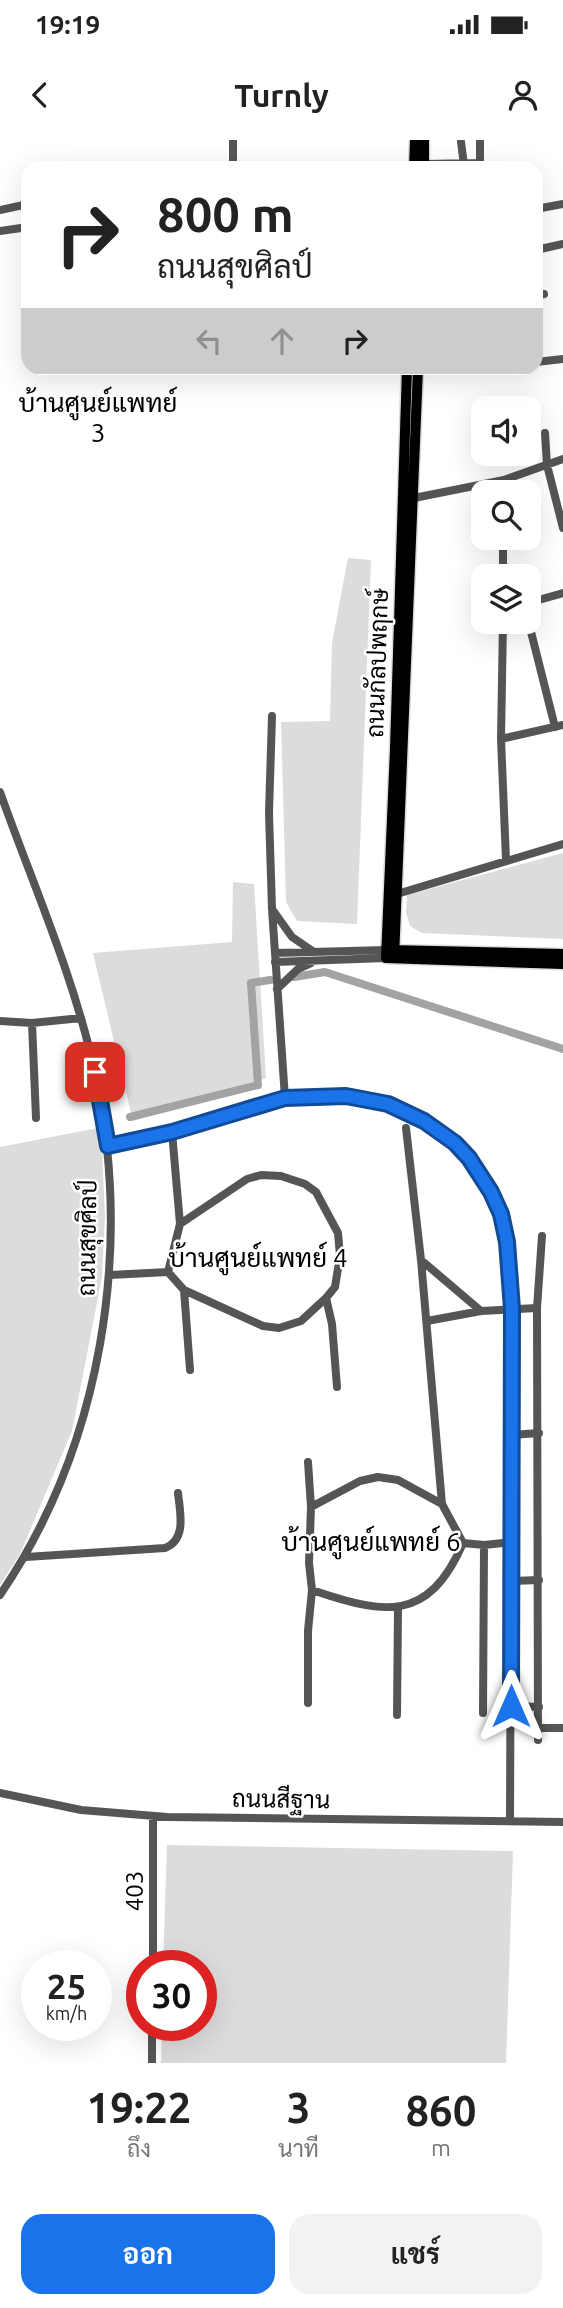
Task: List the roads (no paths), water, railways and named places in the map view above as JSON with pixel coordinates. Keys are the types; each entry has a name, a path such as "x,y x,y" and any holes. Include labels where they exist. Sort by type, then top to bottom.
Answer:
{"main road":[{"path":"415,140 420,161"},
{"path":"422,161 424,140"},
{"name":"ถนนกัลปพฤกษ์","path":"390,954 407,375"},
{"name":"ถนนกัลปพฤกษ์","path":"390,954 397,894 418,375"},
{"path":"390,954 563,954"},
{"path":"390,954 563,964"}],"street":[{"path":"233,140 233,161"},
{"path":"480,141 480,161"},
{"path":"461,142 463,161"},
{"path":"543,208 563,204"},
{"path":"0,210 21,206"},
{"path":"0,231 21,228"},
{"path":"543,248 563,244"},
{"path":"543,361 563,359"},
{"path":"544,433 547,465 563,528"},
{"path":"504,480 563,459"},
{"path":"414,498 471,487"},
{"path":"541,599 563,593"},
{"path":"503,634 501,739 506,860"},
{"path":"501,739 559,726 532,634"},
{"path":"272,716 269,813 272,909 285,1098"},
{"name":"ถนนสุขศิลป์","path":"0,792 81,1018 95,1072 108,1146 110,1275 101,1340 78,1433 54,1498 26,1557 0,1595"},
{"path":"397,894 563,844"},
{"path":"272,909 292,937 316,957"},
{"path":"275,958 390,954"},
{"path":"277,989 298,969 316,957"},
{"path":"0,1021 32,1023 81,1018"},
{"path":"32,1023 36,1118"},
{"path":"108,1146 172,1132 285,1098 346,1096 388,1104 424,1121 455,1143 480,1174 501,1214 507,1242 512,1309 510,1821"},
{"path":"407,1128 442,1504 463,1543"},
{"path":"168,1272 180,1224 172,1132"},
{"path":"168,1272 184,1290 263,1326 279,1328 301,1321 327,1298 335,1287 340,1256 338,1233 316,1192 305,1184 281,1176 261,1175 247,1179 180,1224"},
{"path":"538,1740 537,1308 542,1236"},
{"path":"421,1260 481,1311"},
{"path":"110,1275 168,1272"},
{"path":"184,1290 190,1370"},
{"path":"327,1298 337,1387"},
{"path":"427,1321 481,1311 537,1308"},
{"path":"511,1434 539,1433"},
{"path":"308,1462 311,1507 309,1563 312,1590 308,1631 309,1703"},
{"path":"311,1507 360,1481 378,1477 398,1480 442,1504"},
{"path":"26,1557 171,1546 180,1533 178,1493"},
{"path":"463,1543 484,1545 512,1542"},
{"path":"312,1590 349,1604 398,1608 417,1602 439,1585 463,1543"},
{"path":"483,1713 484,1545"},
{"path":"512,1581 539,1580"},
{"path":"397,1715 398,1608"},
{"path":"511,1706 539,1707"},
{"path":"538,1728 563,1728"},
{"name":"ถนนสีฐาน","path":"0,1793 81,1811 153,1816 563,1822"},
{"name":"403","path":"153,1816 153,1950"},
{"path":"152,2041 152,2063"}],"waterway":[{"path":"294,977 325,972 563,1049"},
{"path":"130,1117 258,1085 251,983 270,980"}],"district":[{"name":"บ้านศูนย์แพทย์ 3","path":"98,417"},
{"name":"บ้านศูนย์แพทย์ 4","path":"258,1257"},
{"name":"บ้านศูนย์แพทย์ 6","path":"371,1541"}]}
